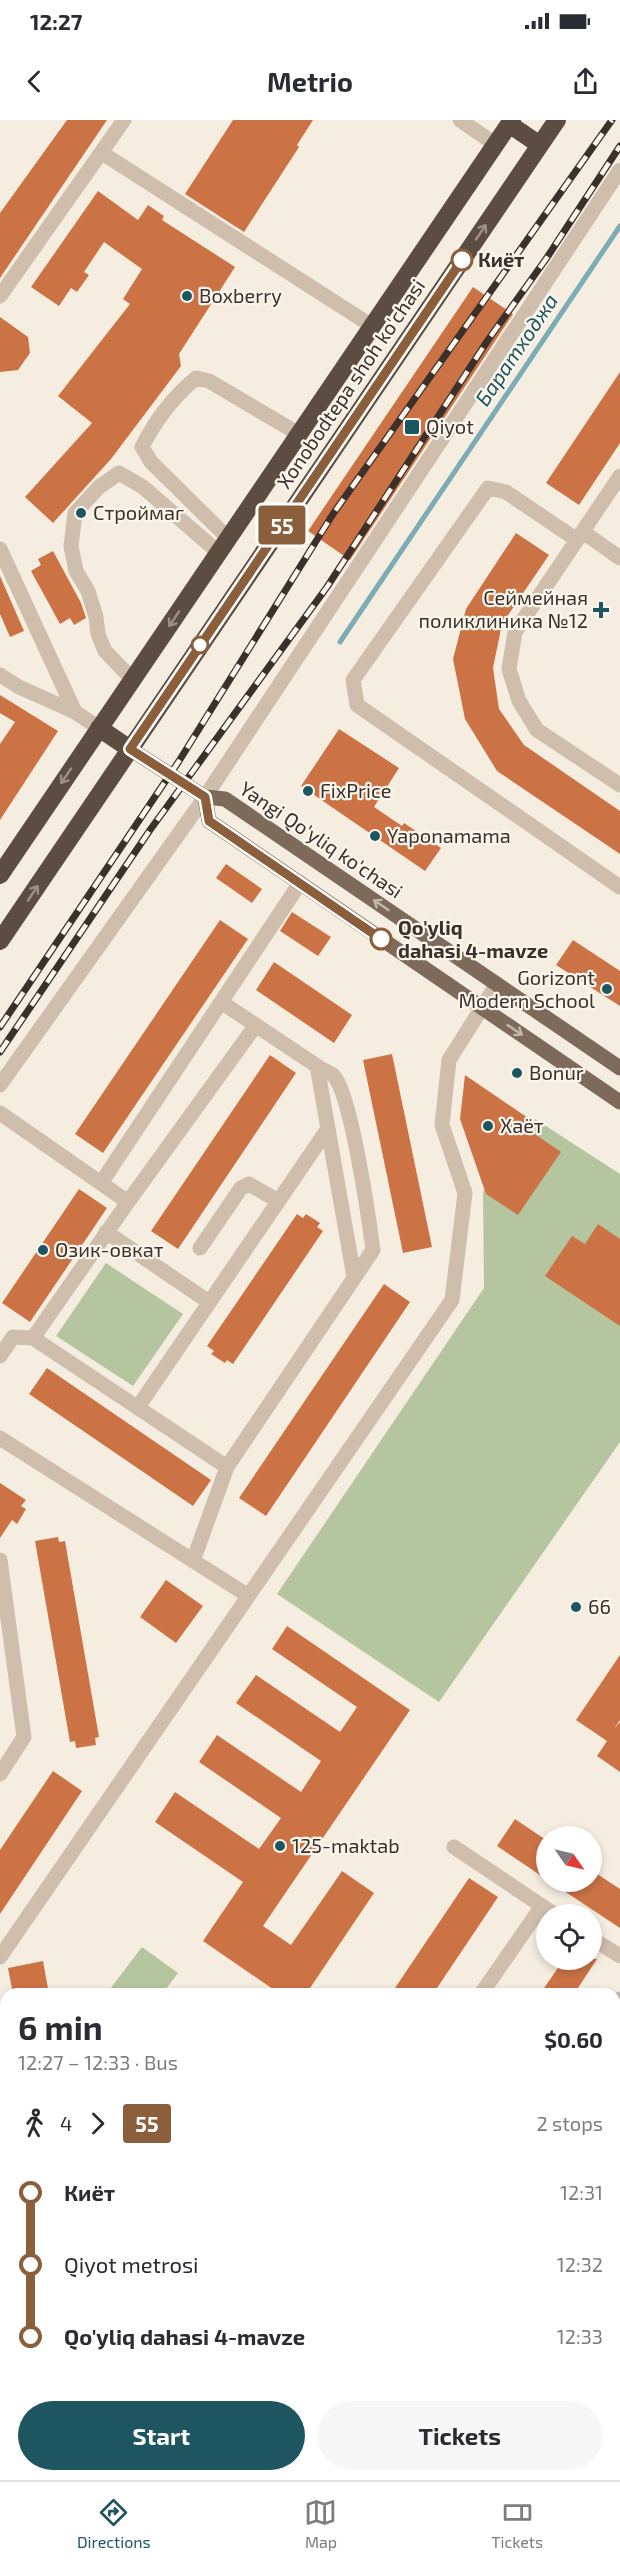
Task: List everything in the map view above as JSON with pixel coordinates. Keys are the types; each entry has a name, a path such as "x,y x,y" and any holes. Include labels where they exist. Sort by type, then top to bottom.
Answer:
{"highway":[{"name":"Xonobodtepa shoh ko'chasi","path":"0,941 557,120"},
{"name":"Xonobodtepa shoh ko'chasi","path":"0,875 511,122"},
{"path":"511,122 540,145"},
{"path":"99,728 130,749"}],"main road":[{"name":"Yangi Qo'yliq ko'chasi","path":"130,749 205,797 225,799 620,1068"},
{"path":"205,797 209,821 620,1102"}],"street":[{"path":"0,296 124,120"},
{"path":"460,120 495,144"},
{"path":"102,153 372,326"},
{"path":"0,1085 205,797 620,170"},
{"path":"223,545 151,462 142,447 154,425 176,395 196,378 210,381 298,434"},
{"path":"132,679 105,651 98,634 96,617 88,591 75,571 71,546 75,513 99,487 119,473 143,487 223,545"},
{"path":"620,476 515,632 509,669 519,701 537,730 620,785"},
{"path":"620,558 506,492 488,488 353,680 357,705 620,887"},
{"path":"0,549 75,712"},
{"path":"0,675 19,687 75,712 99,728"},
{"path":"101,1183 300,884"},
{"path":"0,1957 452,1300 465,1193 442,1125 449,1060 497,984"},
{"path":"194,1561 227,1467 374,1250 346,1105 334,1076 221,1002"},
{"path":"33,1338 106,1232 256,1024"},
{"path":"316,1066 354,1277"},
{"path":"0,1113 128,1202"},
{"path":"138,1407 327,1130"},
{"path":"200,1248 241,1188 249,1184 278,1201"},
{"path":"106,1232 209,1302"},
{"path":"0,1356 13,1337 33,1338 227,1467"},
{"path":"0,1438 247,1595"},
{"path":"0,1774 24,1737 1,1562"},
{"path":"454,1847 539,1904"},
{"path":"486,1988 536,1925"},
{"path":"602,1945 620,1956"}],"green space":[{"path":"535,1119 620,1174 620,1442 439,1702 277,1594 484,1288 483,1192"},
{"path":"106,1263 183,1314 133,1386 56,1336"},
{"path":"142,1947 178,1973 167,1988 111,1988"}],"building":[{"path":"67,120 107,120 0,278 0,213"},
{"path":"233,120 313,120 297,145 299,147 244,232 185,194"},
{"path":"98,191 138,220 148,205 164,216 162,220 235,267 179,354 181,366 111,459 53,523 25,497 92,423 58,396 130,304 123,299 142,269 104,242 84,272 89,275 77,292 71,288 59,306 31,287"},
{"path":"473,287 513,314 350,560 308,531"},
{"path":"0,317 28,337 30,353 18,370 0,372"},
{"path":"620,372 620,443 579,505 546,483"},
{"path":"516,533 549,555 502,624 493,668 499,709 524,745 620,811 620,854 497,771 465,719 453,659 466,609"},
{"path":"53,551 81,603 86,618 74,625 70,618 60,624 31,571 41,565 38,559"},
{"path":"0,576 24,631 10,637 0,614"},
{"path":"0,695 58,731 0,820 0,744 15,722 0,713"},
{"path":"339,729 399,768 374,807 402,826 404,823 441,848 425,871 301,786"},
{"path":"226,864 262,889 252,903 216,878"},
{"path":"292,912 331,937 318,956 280,931"},
{"path":"220,920 248,939 103,1153 75,1134"},
{"name":"Gorizont Modern School","path":"573,940 620,971 620,1006 556,965"},
{"path":"274,962 352,1015 334,1043 256,990"},
{"path":"392,1054 432,1247 403,1253 363,1060"},
{"path":"270,1055 296,1073 178,1249 151,1231"},
{"path":"465,1075 528,1118 523,1126 561,1152 518,1215 486,1194 460,1119"},
{"path":"79,1189 107,1208 30,1322 2,1303"},
{"path":"297,1214 303,1218 306,1214 320,1223 317,1227 323,1231 233,1364 227,1360 225,1363 211,1354 214,1351 207,1346"},
{"path":"598,1224 620,1239 620,1326 545,1276 572,1236 585,1244"},
{"path":"384,1284 410,1302 266,1516 239,1498"},
{"path":"47,1368 211,1480 193,1506 29,1394"},
{"path":"0,1483 26,1500 21,1506 26,1509 17,1524 12,1520 0,1538"},
{"path":"58,1537 59,1542 65,1541 99,1737 95,1738 96,1745 76,1748 75,1741 70,1742 35,1541"},
{"path":"166,1580 203,1606 176,1643 140,1617"},
{"path":"287,1626 410,1710 263,1926 291,1945 342,1871 374,1893 310,1988 271,1988 203,1941 243,1882 155,1822 175,1792 259,1849 281,1818 199,1762 217,1735 301,1792 321,1761 236,1703 256,1675 340,1732 357,1707 272,1649"},
{"path":"620,1655 620,1720 614,1729 620,1722 620,1772 597,1756 607,1741 576,1720"},
{"path":"53,1771 82,1791 0,1914 0,1850"},
{"path":"515,1819 536,1833 536,1872 497,1846"},
{"path":"602,1877 620,1889 620,1928 602,1916 602,1904 584,1904 566,1892 602,1892"},
{"path":"469,1878 498,1897 437,1988 395,1988"},
{"path":"43,1961 48,1988 12,1988 8,1968"},
{"path":"556,1970 590,1970 578,1988 544,1988"}],"waterway":[{"name":"Баратходжа","path":"340,642 620,226"}],"railway":[{"path":"0,1027 179,761 333,514 612,120"},
{"path":"0,1052 150,830 327,587 488,340 546,259 620,146"}],"bus line":[{"name":"55","path":"381,939 209,821 205,797 130,749 462,260"}],"place":[{"name":"Киёт","path":"462,260"},
{"name":"Boxberry","path":"187,296"},
{"name":"Qiyot","path":"412,427"},
{"name":"Строймаг","path":"81,513"},
{"name":"Сеймейная поликлиника №12","path":"601,610"},
{"name":"FixPrice","path":"308,791"},
{"name":"Yaponamama","path":"375,836"},
{"name":"Qo'yliq dahasi 4-mavze","path":"381,939"},
{"name":"Gorizont Modern School","path":"607,989"},
{"name":"Bonur","path":"517,1073"},
{"name":"Хаёт","path":"488,1126"},
{"name":"Озик-овкат","path":"43,1250"},
{"name":"66","path":"576,1607"},
{"name":"125-maktab","path":"280,1846"}]}
